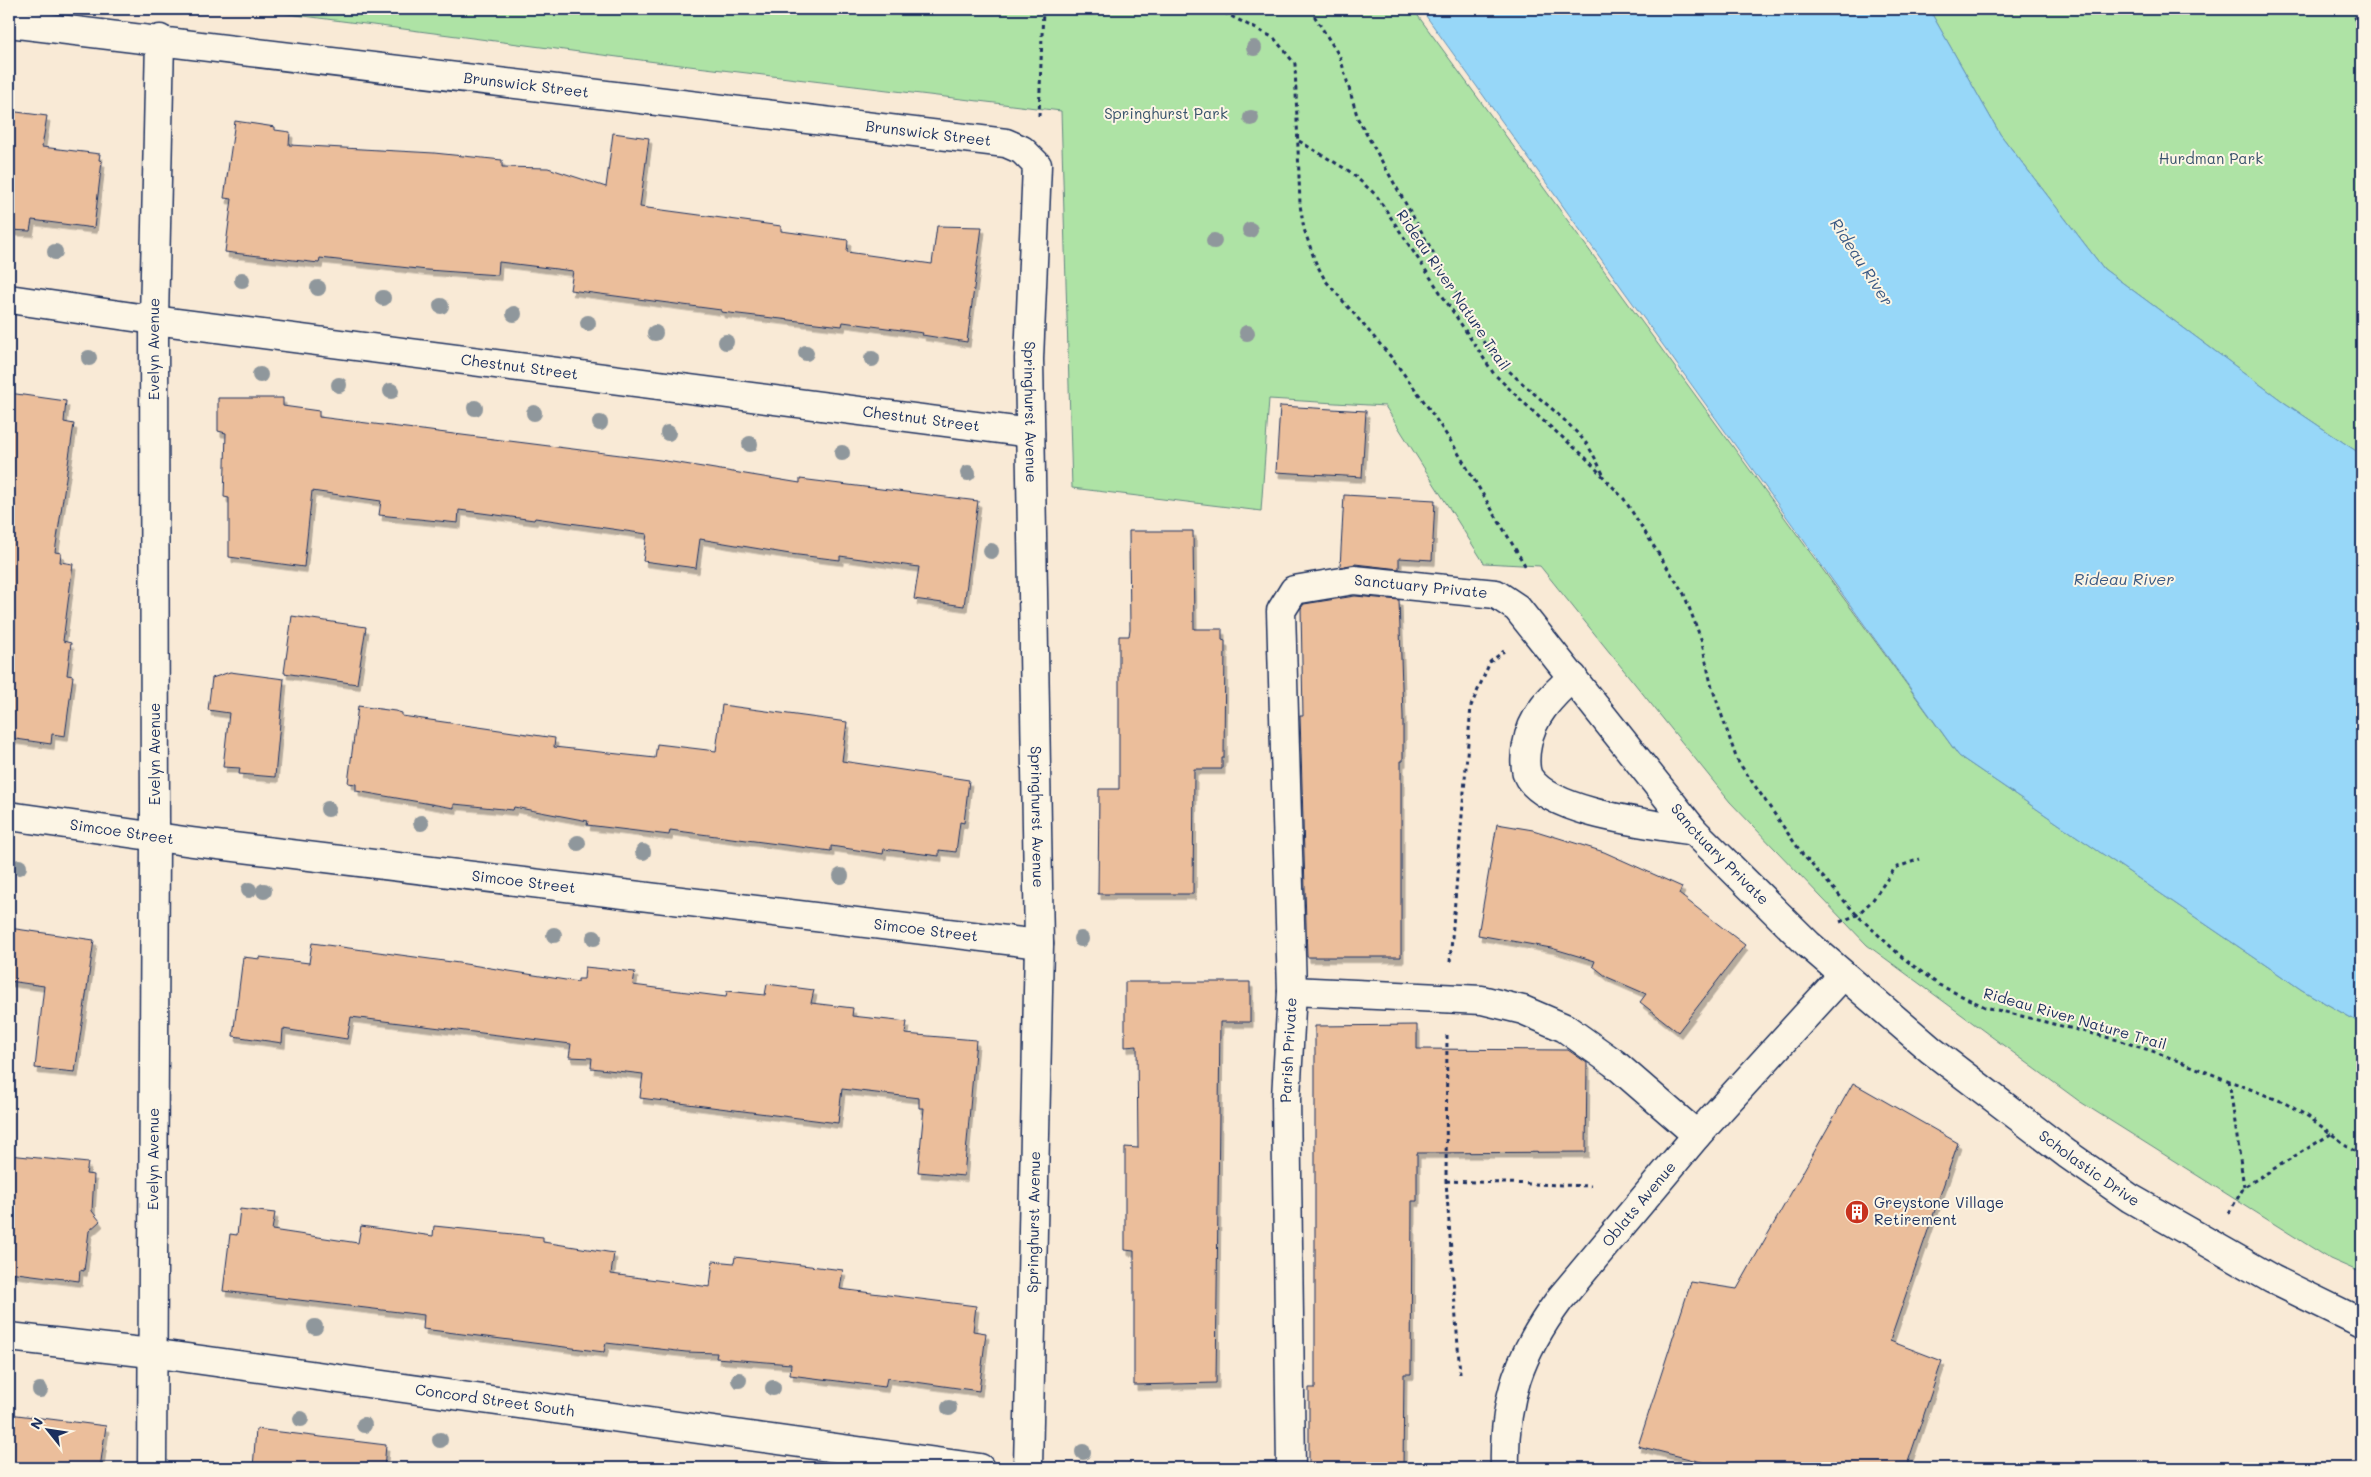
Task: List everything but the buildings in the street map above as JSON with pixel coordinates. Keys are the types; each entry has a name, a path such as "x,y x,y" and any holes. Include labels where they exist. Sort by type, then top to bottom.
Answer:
{"street":[{"name":"Brunswick Street","path":"9,23 1006,143 1022,150 1037,165"},
{"name":"Evelyn Avenue","path":"152,1468 151,1353 155,838 154,320 160,40"},
{"name":"Springhurst Avenue","path":"1028,1468 1039,944 1029,359 1037,165"},
{"name":"Chestnut Street","path":"9,299 154,320 1030,433"},
{"name":"Sanctuary Private","path":"1292,991 1281,611 1294,590 1354,580 1496,594 1516,608 1573,677 1694,831 1808,944 1843,975"},
{"path":"1573,677 1557,690 1542,709 1529,733 1525,756 1529,778 1546,793 1576,807 1620,818 1694,831"},
{"name":"Simcoe Street","path":"9,816 116,830 155,838 1039,944"},
{"name":"Oblats Avenue","path":"1505,1468 1506,1421 1512,1389 1524,1358 1539,1328 1560,1299 1697,1135 1843,975"},
{"name":"Scholastic Drive","path":"1843,975 1931,1050 2067,1154 2130,1198 2272,1279 2362,1323"},
{"name":"Parish Private","path":"1291,1468 1286,1098 1292,991 1473,1000 1523,1010 1566,1028 1614,1063 1697,1135"},
{"name":"Concord Street South","path":"9,1337 151,1353 980,1468"}],"path":[{"path":"1037,165 1043,9"},
{"path":"1217,9 1274,38 1292,59 1296,75 1300,205 1304,230 1318,267 1325,280 1391,357 1421,397 1454,446 1530,574 1496,594"},
{"path":"1310,9 1340,57 1358,119 1483,341 1507,371 1579,435 1591,450 1604,477"},
{"path":"2352,9 2362,35"},
{"name":"Rideau River Nature Trail","path":"1299,141 1348,171 1376,195 1494,374 1604,477 1629,507 1684,594 1701,639 1711,684 1737,760 1803,855 1857,915 1903,958 1932,980 1985,1007 2118,1040 2229,1080 2283,1102 2309,1117 2362,1158"},
{"path":"1835,924 1857,915 1872,901 1895,868 1920,859"},
{"path":"2229,1080 2244,1187"},
{"path":"2211,1244 2244,1187 2331,1134"},
{"path":"1446,1181 1591,1186"}],"green space":[{"name":"Springhurst Park","path":"250,9 1413,9 1959,756 2302,990 2362,1024 2362,1273 2330,1259 2079,1101 1867,945 1730,802 1540,566 1484,563 1385,406 1269,399 1261,511 1072,488 1061,111 656,62"},
{"name":"Hurdman Park","path":"1929,9 2362,9 2362,455 2285,403 2104,269 2000,134"}],"water":[{"name":"Rideau River","path":"1421,9 1929,9 2000,134 2104,269 2285,403 2362,455 2362,1024 2302,990 1959,756"}],"place":[{"name":"Greystone Village Retirement","path":"1857,1212"}]}
